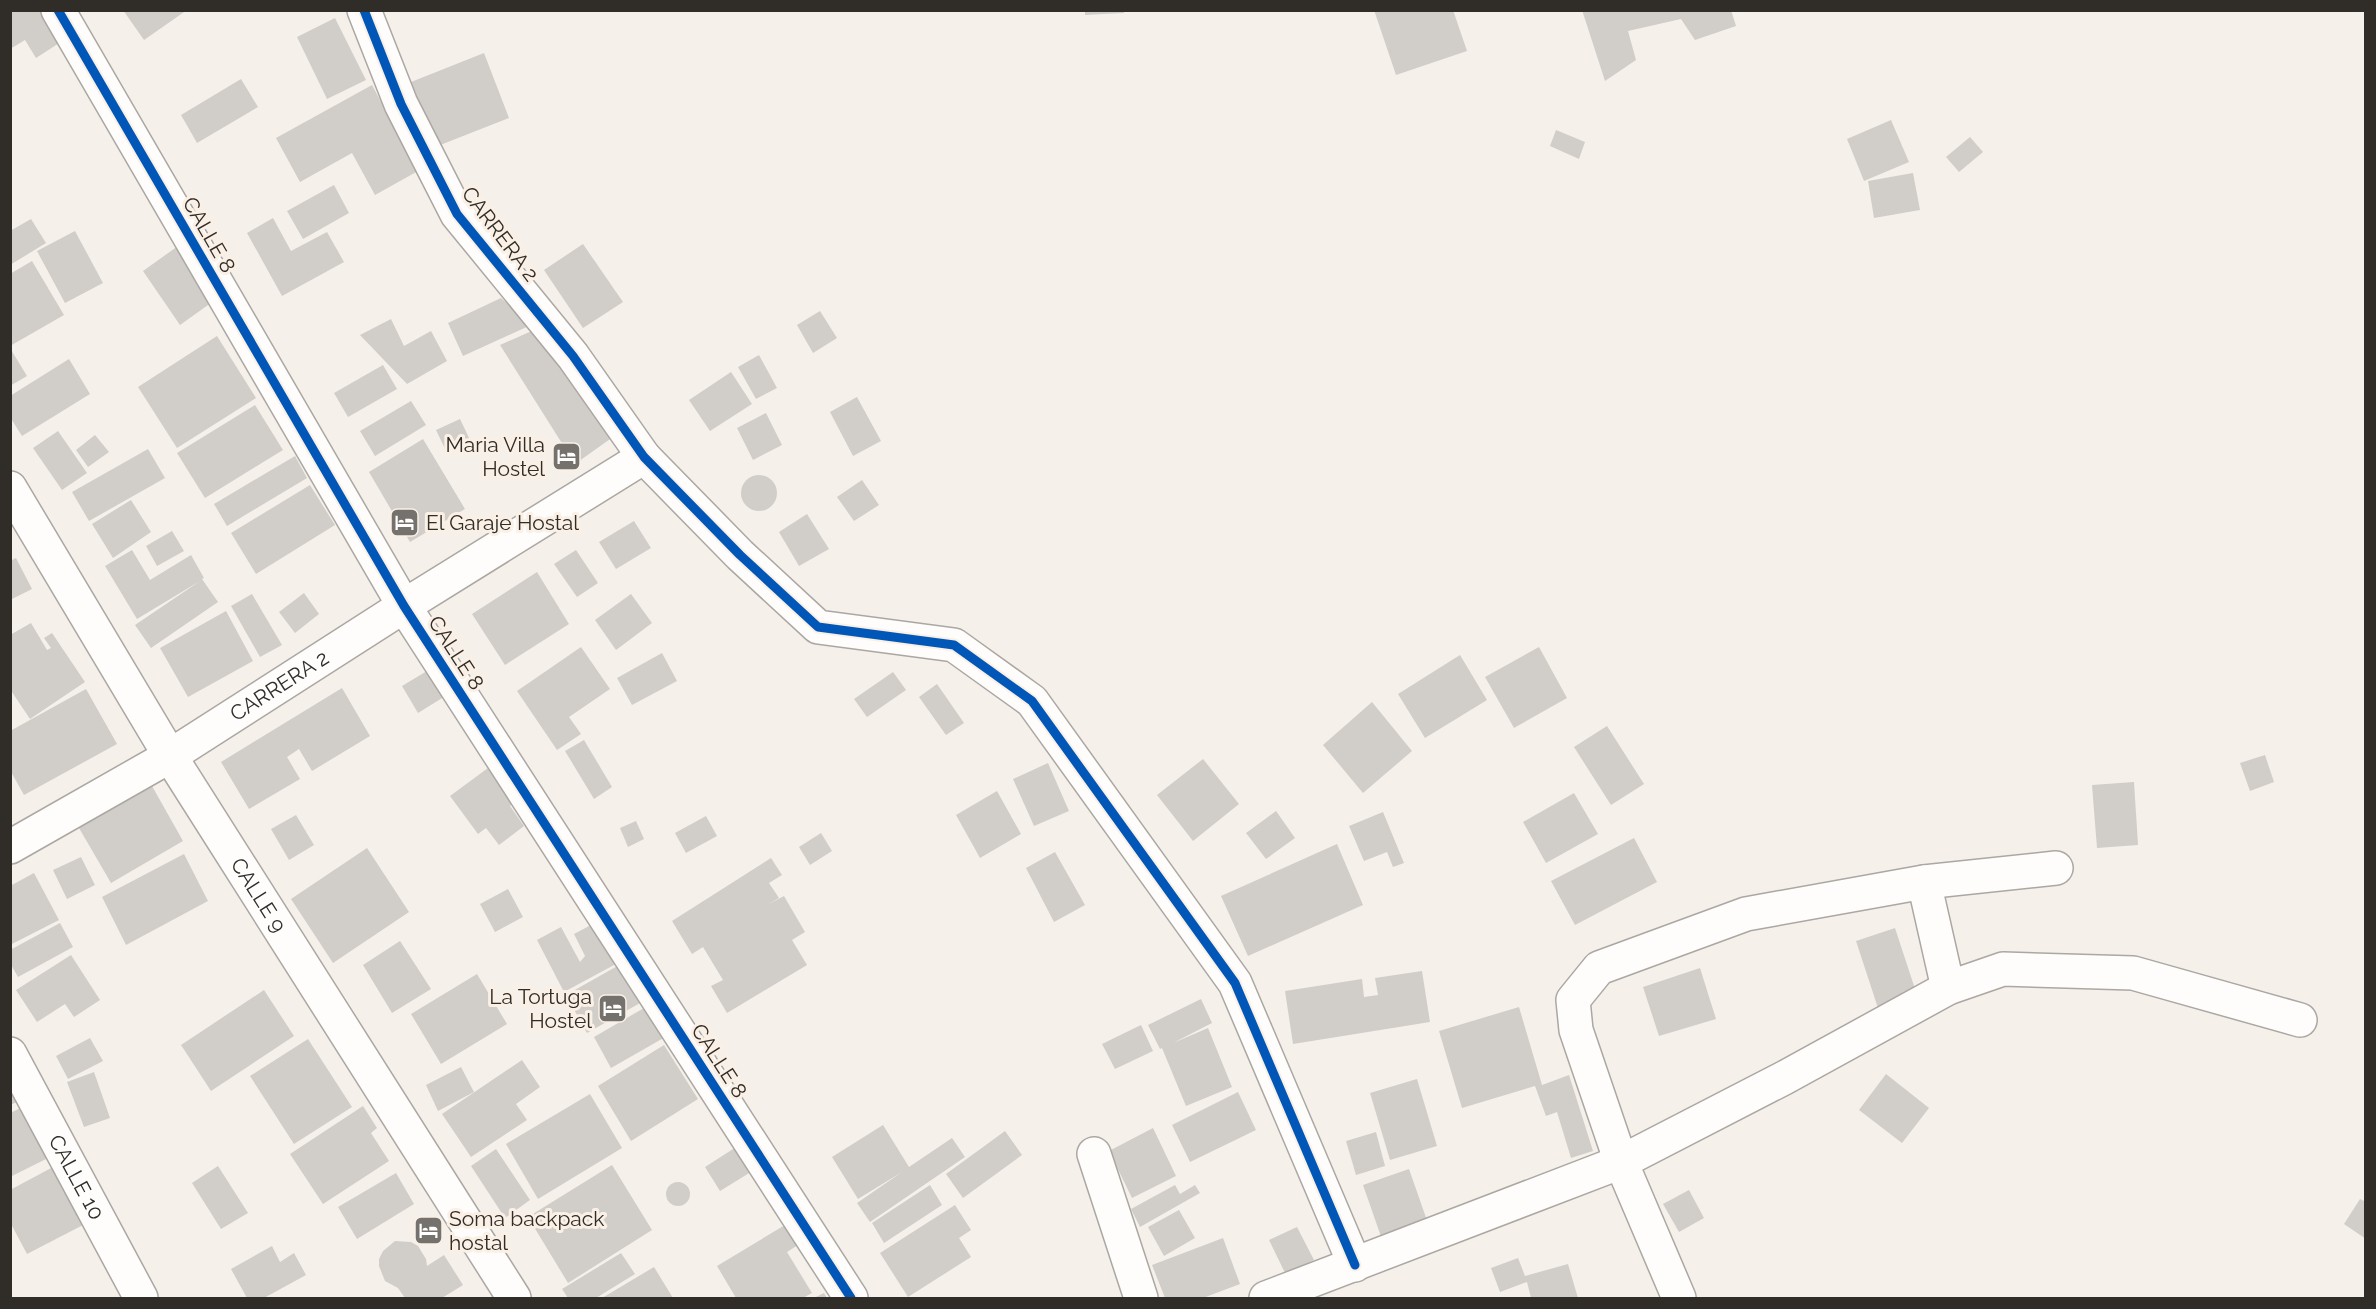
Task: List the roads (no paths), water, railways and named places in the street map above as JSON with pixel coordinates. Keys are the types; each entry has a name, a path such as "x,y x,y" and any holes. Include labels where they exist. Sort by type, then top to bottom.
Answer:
{"street":[{"name":"CALLE 8","path":"58,10 404,606 851,1299"},
{"name":"CARRERA 2","path":"10,847 171,756 404,606 644,457 573,356 457,214 401,104 364,10"},
{"path":"644,457 740,555 818,627 954,645 1032,701 1235,983 1355,1265"},
{"name":"CALLE 9","path":"10,488 171,756 514,1299"},
{"path":"1679,1299 1621,1162 1576,1030 1573,1000 1599,968 1746,914 1924,882 2056,868"},
{"path":"1924,882 1947,988"},
{"path":"1266,1299 1621,1162 1784,1078 1947,988 2003,969 2133,973 2300,1020"},
{"name":"CALLE 10","path":"10,1054 141,1299"},
{"path":"1094,1154 1141,1299"}],"place":[{"name":"Maria Villa Hostel","path":"566,457"},
{"name":"El Garaje Hostal","path":"405,523"},
{"name":"La Tortuga Hostel","path":"613,1009"},
{"name":"Soma backpack hostal","path":"428,1231"}]}
